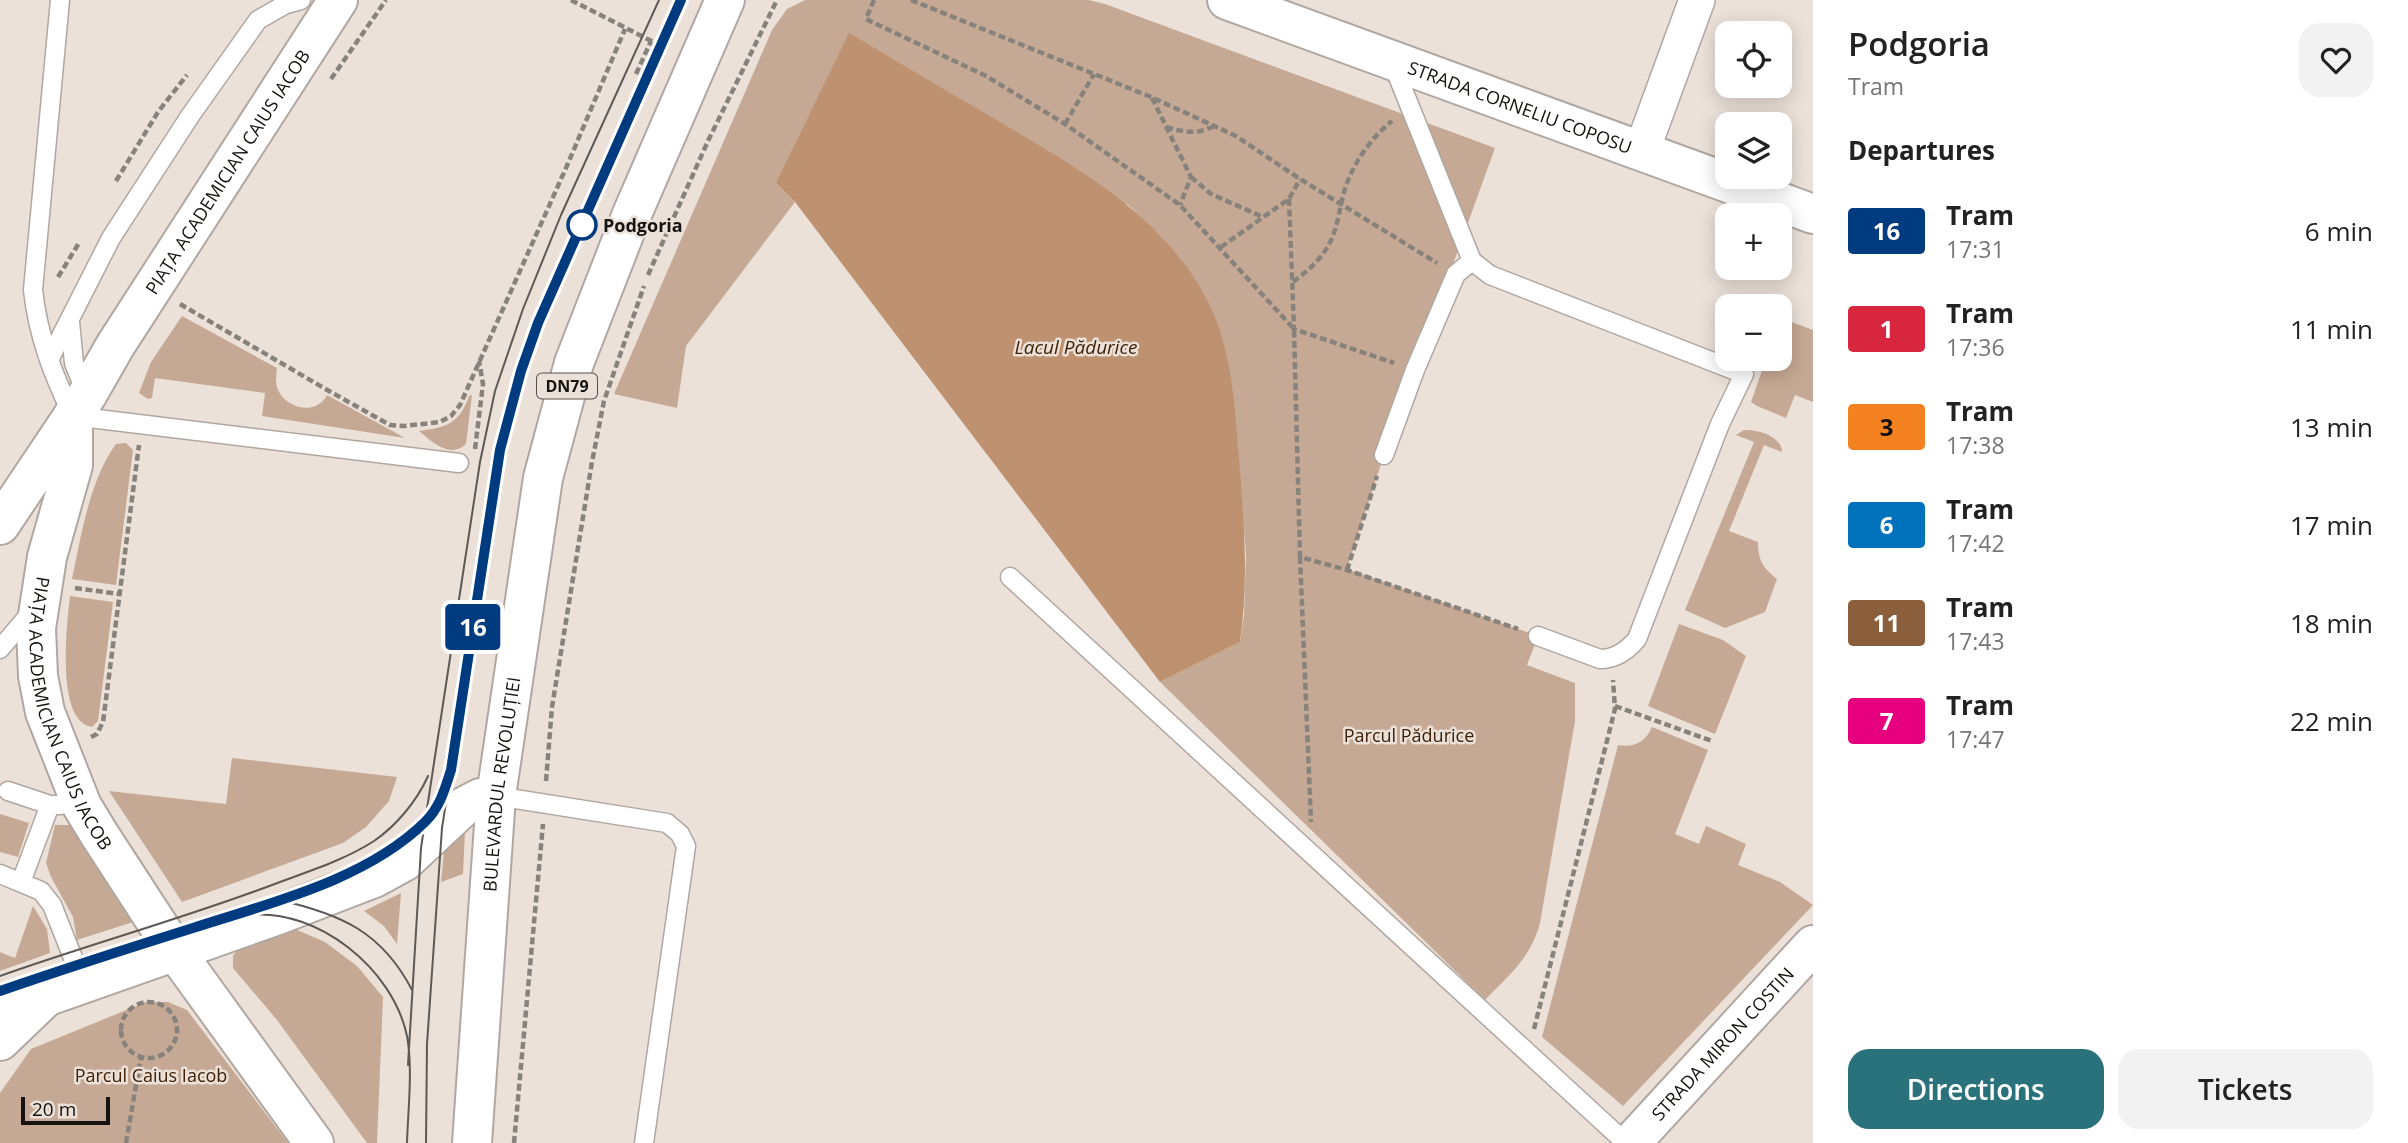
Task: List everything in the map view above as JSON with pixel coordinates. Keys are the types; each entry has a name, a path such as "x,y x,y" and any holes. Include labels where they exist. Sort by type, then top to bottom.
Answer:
{"main road":[{"name":"PIAȚA ACADEMICIAN CAIUS IACOB","path":"1,521 80,406 338,0"},
{"name":"BULEVARDUL REVOLUȚIEI","path":"471,1143 496,796 543,478 574,363 632,214 725,0"},
{"name":"STRADA CORNELIU COPOSU","path":"1227,0 1813,214"},
{"name":"PIAȚA ACADEMICIAN CAIUS IACOB","path":"80,406 73,465 47,557 39,604 36,654 45,712 66,806 314,1143"},
{"path":"0,1013 374,878 405,861 463,807 480,798 496,796"},
{"name":"STRADA MIRON COSTIN","path":"1632,1143 1813,945"},
{"path":"0,1041 47,996"}],"street":[{"path":"1642,150 1697,0"}],"lane":[{"name":"PIAȚA ACADEMICIAN CAIUS IACOB","path":"60,0 33,290 37,321 49,360 80,406"},
{"path":"49,360 111,238 148,177 258,20 286,4 301,0"},
{"path":"1391,59 1472,261 1490,275 1744,374 1720,424 1637,639 1628,650 1608,659 1600,659 1538,636"},
{"path":"1384,455 1415,370 1455,274 1472,261"},
{"path":"70,319 80,406 459,463"},
{"path":"1010,577 1626,1143"},
{"path":"0,649 17,626 39,604"},
{"path":"8,791 66,806 21,882"},
{"path":"496,796 667,823 680,834 686,846 644,1143"},
{"path":"0,874 41,891 52,905 83,983"}],"path":[{"path":"571,0 651,41 636,74"},
{"path":"514,1143 552,707 585,500 604,401 647,278 708,141 777,0"},
{"path":"874,0 866,19 986,76 1065,124 1180,205 1294,329 1415,370"},
{"path":"911,0 1151,97 1236,136 1300,179 1455,274"},
{"path":"180,304 390,425 428,424 452,416 460,405 566,168 625,29"},
{"path":"1065,124 1094,74"},
{"path":"1151,97 1191,177 1211,194 1263,217"},
{"path":"1292,283 1320,257 1332,238 1346,184 1368,147 1379,131 1410,107"},
{"path":"1165,127 1196,133 1214,126"},
{"path":"1180,205 1191,177"},
{"path":"1221,247 1289,199 1300,179"},
{"path":"1289,199 1312,856"},
{"path":"459,463 474,457 483,384 478,360"},
{"path":"89,738 97,734 103,722 137,466 139,445 132,439"},
{"path":"1347,570 1384,455"},
{"path":"1300,557 1347,570 1538,636"},
{"path":"73,588 119,594"},
{"path":"1528,1054 1615,706 1616,690 1608,659"},
{"path":"1615,706 1712,741"},
{"path":"146,1002 155,1003 164,1007 175,1020 176,1038 166,1052 150,1058 141,1057 126,1046 121,1028 129,1011 146,1002"},
{"path":"125,1143 141,1057"}],"green space":[{"name":"Parcul Pădurice","path":"805,0 1089,0 1495,148 1384,455 1347,569 1538,636 1527,665 1575,683 1575,721 1540,923 1525,956 1485,1000 1160,682 1240,642 1244,615 1246,554 1229,372 1181,259 1127,204 776,183 795,202 686,346 677,408 614,394 772,30 787,9"},
{"path":"182,316 277,368 278,390 288,402 309,408 322,402 327,395 405,438 262,416 265,393 155,378 152,398 148,399 139,393 151,362"},
{"path":"1792,322 1813,330 1813,402 1795,395 1786,418 1751,402 1762,371 1792,371"},
{"path":"472,395 466,444 454,450 448,449 419,431 451,422 461,413"},
{"path":"1744,430 1762,432 1773,438 1781,446 1782,452 1764,445 1729,531 1758,542 1762,563 1777,579 1765,612 1725,628 1685,610 1754,442 1736,435"},
{"path":"126,443 133,450 116,585 72,579 99,474 116,444"},
{"path":"70,596 113,602 98,721 92,727 80,721 68,691 66,648"},
{"path":"1679,624 1723,640 1746,656 1715,734 1648,706"},
{"path":"1652,727 1708,750 1675,834 1699,844 1706,826 1746,844 1738,865 1780,882 1813,905 1623,1106 1542,1037 1618,745 1630,746 1639,743"},
{"path":"232,758 397,777 389,801 366,827 343,843 182,902 109,791 226,804"},
{"path":"0,814 29,823 18,857 0,852"},
{"path":"55,825 70,825 133,922 77,940 73,917 46,863"},
{"path":"465,831 463,874 441,882 444,852"},
{"path":"401,893 397,944 384,926 364,911"},
{"path":"33,906 47,929 50,953 0,971 0,952 15,958"},
{"path":"290,927 325,942 357,966 383,997 377,1143 367,1143 277,1020 233,968 233,956 237,950"},
{"name":"Parcul Caius Iacob","path":"146,1002 168,1002 187,1010 288,1143 0,1143 0,1093 31,1049"}],"water":[{"name":"Lacul Pădurice","path":"849,33 1091,178 1147,222 1172,248 1193,276 1211,308 1224,343 1234,400 1245,550 1240,642 1160,682 795,202 776,183"}],"tram line":[{"path":"408,1065 421,848 480,462 495,391 523,309 561,215 659,0"},
{"path":"426,1143 427,1044 442,828 501,450 521,371 538,323 681,0"},
{"name":"16","path":"0,991 226,918 340,877 387,853 425,822 433,812 442,798 451,770 500,450 521,371 538,323 681,0"},
{"path":"0,976 238,897 350,854 374,841 398,820 412,804 428,776"},
{"path":"0,991 314,888 375,859 427,820"},
{"path":"279,900 322,912 358,928 387,953 412,990"},
{"path":"249,915 275,915 326,933 349,948 369,966 386,988 399,1011 409,1048 407,1143"}],"place":[{"name":"Podgoria","path":"582,225"}]}
